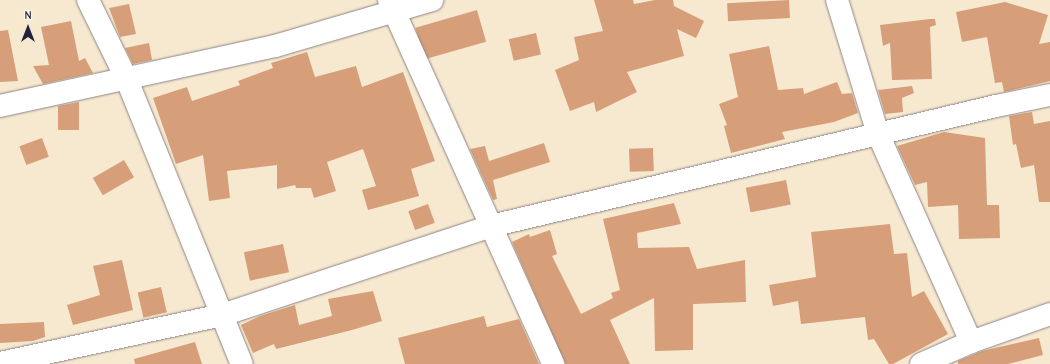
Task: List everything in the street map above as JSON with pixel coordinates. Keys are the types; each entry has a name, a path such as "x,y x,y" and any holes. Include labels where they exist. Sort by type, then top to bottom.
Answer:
{"street":[{"path":"88,0 127,80 242,364"},
{"path":"0,106 127,80 275,46 392,6 432,0"},
{"path":"837,0 878,134 972,342"},
{"path":"392,6 553,364"},
{"path":"0,363 222,315 491,226 878,134 1050,95"},
{"path":"921,364 972,342 1050,314"}],"building":[{"path":"594,0 633,0 634,4 655,0 673,0 674,6 704,21 696,38 677,29 684,56 627,72 637,92 596,112 594,102 570,111 555,70 579,60 574,37 603,31"},
{"path":"789,0 790,18 728,21 727,3"},
{"path":"1005,2 1048,15 1039,44 1050,42 1050,81 1004,92 1002,82 995,83 987,37 962,42 956,12"},
{"path":"129,4 136,34 120,37 109,8"},
{"path":"477,10 486,42 425,59 415,28"},
{"path":"935,19 936,25 930,27 932,79 892,80 890,43 883,46 880,25"},
{"path":"71,21 79,61 85,58 93,73 43,84 33,66 49,65 41,27"},
{"path":"8,30 18,81 0,82 0,31"},
{"path":"536,33 541,54 514,61 509,39"},
{"path":"149,43 152,60 133,64 125,48"},
{"path":"769,46 778,90 803,88 804,94 837,82 842,94 852,93 858,113 834,122 782,132 785,139 731,153 724,126 727,125 719,104 738,97 729,54"},
{"path":"307,52 315,77 356,66 362,87 403,72 435,161 411,169 419,196 368,210 362,190 376,186 363,149 327,162 336,191 314,198 311,188 296,188 295,185 277,189 277,165 227,171 230,198 209,201 203,155 176,164 153,98 187,87 192,101 240,85 238,81 273,68 271,63"},
{"path":"912,86 914,93 902,98 903,112 885,114 878,90"},
{"path":"79,102 79,130 58,130 58,106"},
{"path":"1032,112 1034,124 1050,121 1050,202 1039,202 1034,165 1021,168 1016,144 1013,145 1009,116"},
{"path":"944,132 985,138 987,205 999,205 1000,238 959,239 958,205 928,207 927,182 915,185 897,146"},
{"path":"42,138 49,157 26,165 19,146"},
{"path":"544,143 550,162 493,180 497,199 493,200 470,149 485,146 489,161"},
{"path":"653,148 654,171 630,172 629,149"},
{"path":"124,160 134,177 103,195 93,178"},
{"path":"786,180 791,205 751,212 746,188"},
{"path":"674,203 681,224 637,233 638,248 689,247 697,269 745,260 746,302 693,304 693,350 655,351 654,298 610,320 630,364 565,364 512,242 529,234 530,237 550,230 557,254 552,256 581,314 613,298 611,293 620,290 603,219"},
{"path":"428,204 435,223 415,230 408,211"},
{"path":"890,224 894,254 907,253 912,297 924,291 948,334 893,364 889,364 874,339 868,340 865,317 801,324 798,301 773,306 769,285 816,277 811,232"},
{"path":"283,244 289,272 250,281 244,252"},
{"path":"122,260 133,310 73,325 67,305 100,295 93,266"},
{"path":"161,287 167,312 143,318 138,292"},
{"path":"373,291 382,321 352,330 276,349 274,344 253,353 241,325 260,316 295,305 299,325 332,316 328,299"},
{"path":"484,316 487,327 519,319 539,364 405,364 398,338"},
{"path":"44,322 45,337 33,341 0,343 0,324"},
{"path":"1039,338 1043,355 1008,364 958,364 958,361 982,351"},
{"path":"195,342 202,364 135,364 134,359"}]}
